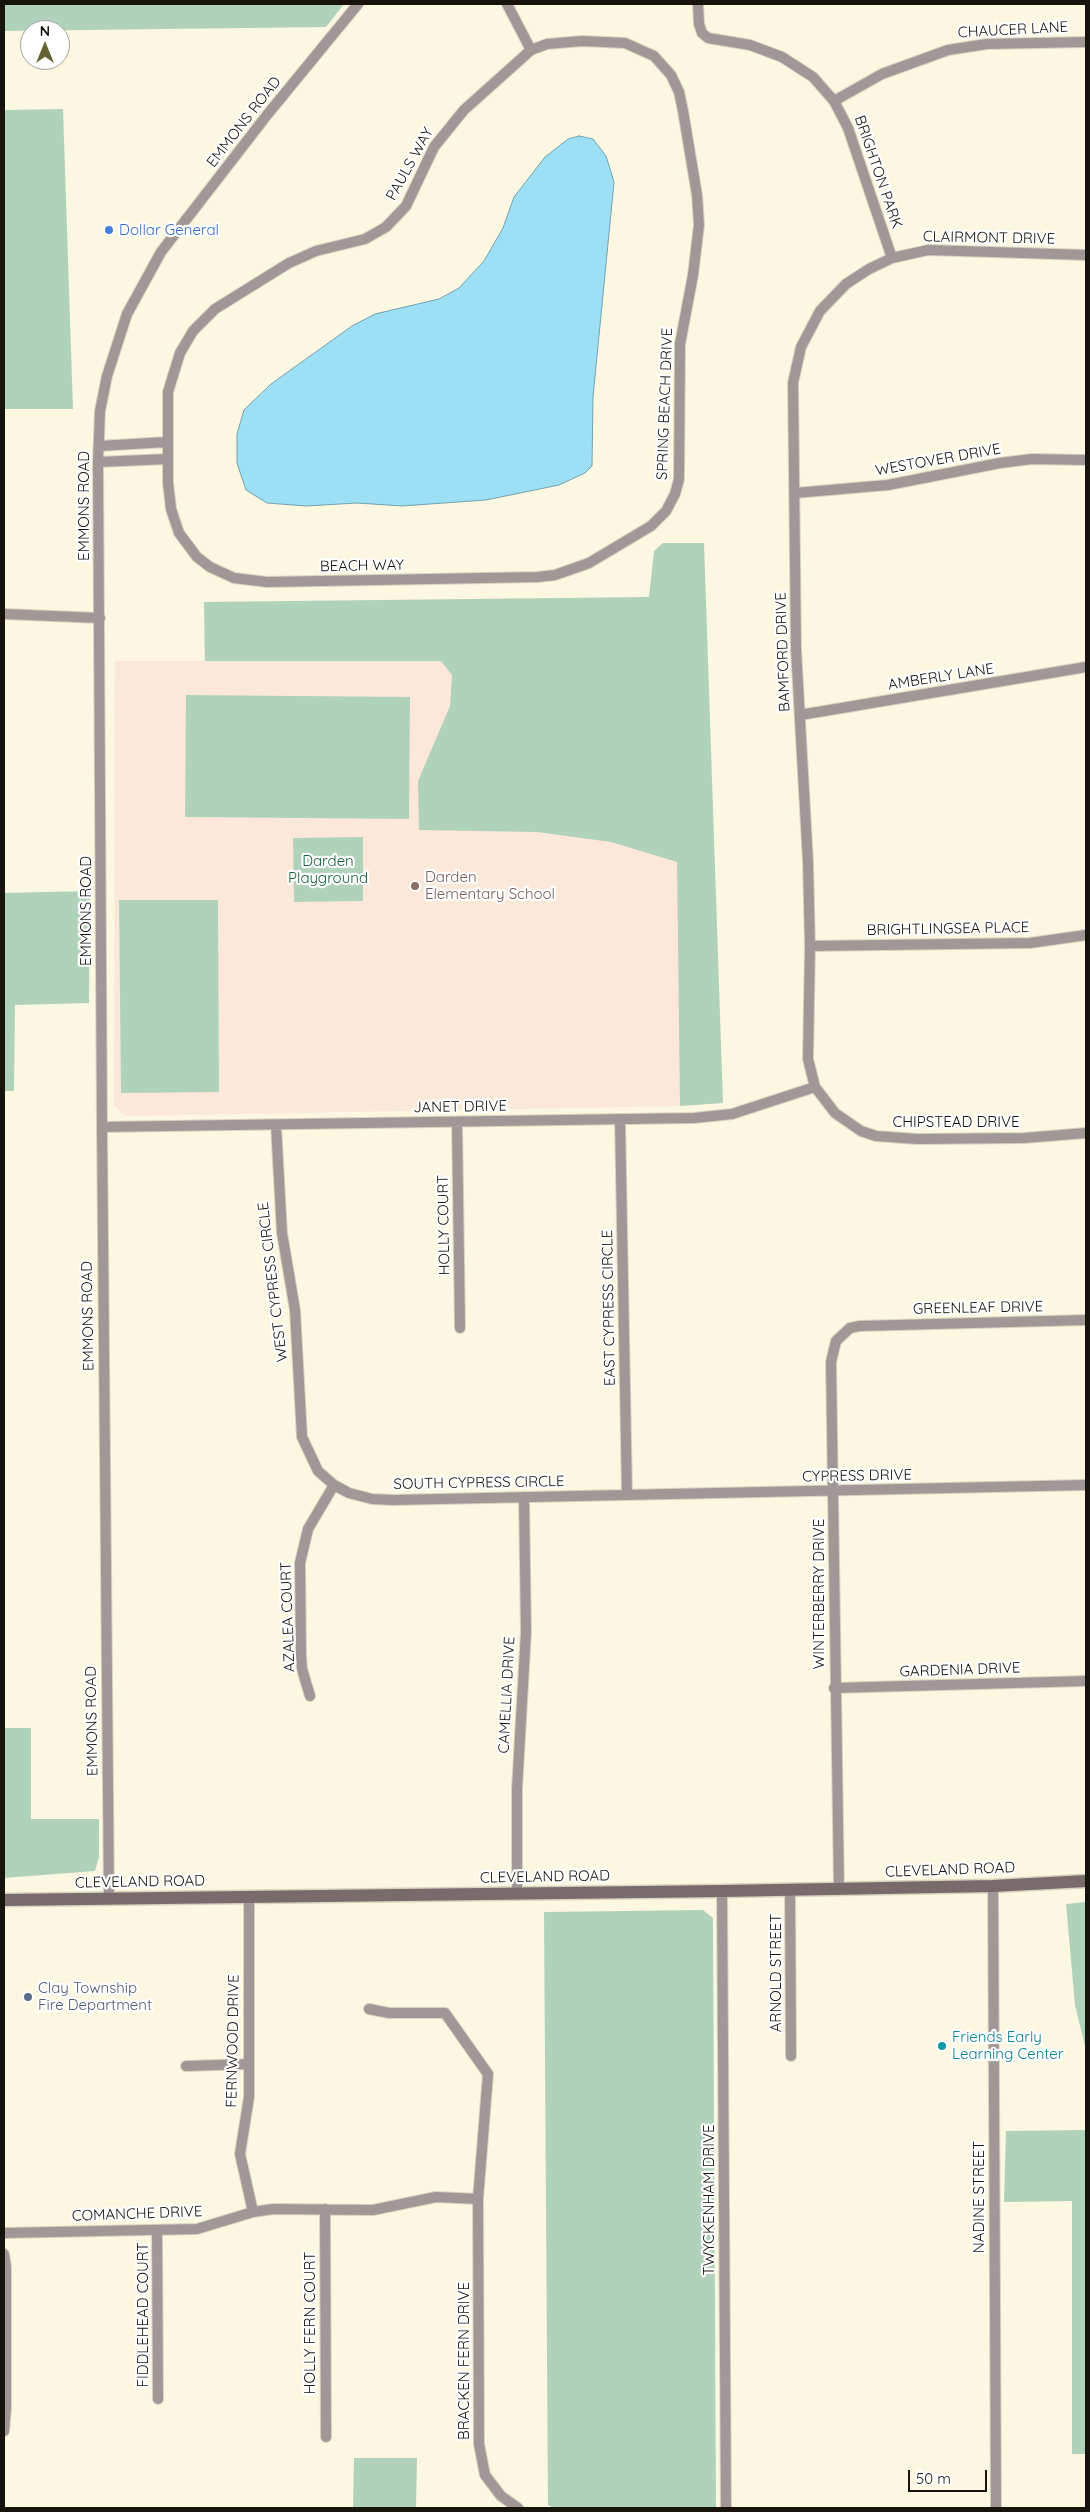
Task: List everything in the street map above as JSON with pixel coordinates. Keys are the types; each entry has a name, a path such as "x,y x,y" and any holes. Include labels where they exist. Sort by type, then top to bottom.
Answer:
{"main road":[{"name":"CLEVELAND ROAD","path":"4,1900 790,1890 993,1886 1086,1881"}],"street":[{"name":"EMMONS ROAD","path":"109,1899 102,1127 98,462 100,411 114,350 127,314 161,252 267,115 358,4"},
{"path":"507,4 531,50"},
{"name":"BRIGHTON PARK","path":"698,4 702,32 708,38 750,45 782,57 813,77 834,102 848,128 892,258"},
{"name":"PAULS WAY","path":"167,442 168,392 172,375 188,338 202,321 226,301 300,257 365,240 386,227 406,206 431,153 450,125 531,50 547,44 582,41 625,43 654,56 671,75"},
{"name":"CHAUCER LANE","path":"834,102 882,74 948,50 987,44 1086,42"},
{"name":"SPRING BEACH DRIVE","path":"630,540 651,526 666,511 675,494 680,472 680,344 697,246 699,216 683,111 671,75"},
{"name":"CLAIRMONT DRIVE","path":"892,258 928,250 1086,255"},
{"name":"BAMFORD DRIVE","path":"815,1087 808,1060 810,946 808,862 800,715 793,383 801,347 820,311 833,296 869,269 892,258"},
{"path":"98,446 167,442"},
{"name":"BEACH WAY","path":"167,442 171,510 180,533 188,546 210,567 223,574 249,581 538,577 555,575 589,563 630,540"},
{"path":"98,462 168,460"},
{"name":"WESTOVER DRIVE","path":"794,493 888,485 1000,463 1032,460 1086,460"},
{"path":"4,614 100,618"},
{"name":"AMBERLY LANE","path":"800,715 1086,668"},
{"name":"BRIGHTLINGSEA PLACE","path":"810,946 1030,943 1086,935"},
{"name":"JANET DRIVE","path":"102,1127 694,1118 732,1114 815,1087"},
{"name":"CHIPSTEAD DRIVE","path":"815,1087 835,1113 848,1124 876,1136 917,1139 995,1138 1086,1133"},
{"name":"EAST CYPRESS CIRCLE","path":"620,1120 628,1495"},
{"name":"HOLLY COURT","path":"457,1122 460,1328"},
{"name":"WEST CYPRESS CIRCLE","path":"276,1124 282,1233 295,1310 302,1437 312,1462 334,1485"},
{"name":"GREENLEAF DRIVE","path":"871,1325 1086,1320"},
{"name":"WINTERBERRY DRIVE","path":"839,1889 834,1688 832,1351 842,1333 850,1328 871,1325"},
{"name":"SOUTH CYPRESS CIRCLE","path":"334,1485 354,1495 372,1499 628,1495"},
{"name":"AZALEA COURT","path":"310,1696 302,1669 300,1563 308,1529 334,1485"},
{"name":"CYPRESS DRIVE","path":"628,1495 1086,1486"},
{"name":"CAMELLIA DRIVE","path":"517,1894 517,1789 526,1632 524,1497"},
{"name":"GARDENIA DRIVE","path":"834,1688 1086,1681"},
{"name":"NADINE STREET","path":"993,1886 996,2508"},
{"name":"ARNOLD STREET","path":"790,1890 791,2056"},
{"name":"TWYCKENHAM DRIVE","path":"722,1891 726,2508"},
{"name":"FERNWOOD DRIVE","path":"249,1897 248,2108 240,2154 253,2212"},
{"name":"BRACKEN FERN DRIVE","path":"369,2009 389,2013 445,2013 488,2074 478,2199 479,2455 485,2475 491,2485 500,2496 518,2508"},
{"path":"186,2066 249,2064"},
{"name":"COMANCHE DRIVE","path":"4,2233 197,2229 253,2212 273,2209 325,2208 373,2210 436,2197 478,2199"},
{"name":"HOLLY FERN COURT","path":"325,2208 326,2437"},
{"name":"FIDDLEHEAD COURT","path":"158,2230 158,2399"},
{"path":"4,2254 6,2268 6,2408 4,2431"}],"shaded area":[{"name":"Darden Elementary School","path":"649,597 723,1103 680,1106 125,1116 114,1105 115,661 204,661 204,602"}],"green space":[{"path":"4,4 344,4 326,27 70,30 70,20 20,20 20,31 4,31"},
{"path":"63,109 73,409 4,409 4,110"},
{"path":"663,543 704,543 723,1103 680,1106 677,862 611,842 537,832 419,830 418,781 450,706 452,675 441,661 205,661 204,602 649,597 654,551"},
{"path":"186,695 410,697 409,819 185,817"},
{"name":"Darden Playground","path":"363,837 363,901 294,902 293,838"},
{"path":"90,891 89,1003 15,1005 14,1091 4,1091 4,893"},
{"path":"119,900 218,900 219,1092 121,1093"},
{"path":"4,1728 31,1728 31,1819 99,1819 99,1857 95,1871 4,1878"},
{"path":"1086,1902 1086,2050 1075,2005 1066,1904"},
{"path":"703,1910 713,1918 716,2508 554,2508 548,2505 544,1912"},
{"path":"1086,2130 1086,2454 1072,2454 1072,2201 1004,2202 1006,2131"},
{"path":"354,2458 417,2458 416,2508 353,2508"}],"water":[{"path":"579,136 593,139 606,156 614,182 593,397 592,466 585,473 559,485 486,500 402,506 357,503 306,506 267,503 246,490 237,463 237,434 244,410 271,384 352,326 375,314 439,299 459,288 484,261 503,228 514,197 545,157 568,139"}],"place":[{"name":"Dollar General","path":"109,230"},
{"name":"Darden Elementary School","path":"415,886"},
{"name":"Clay Township Fire Department","path":"28,1997"},
{"name":"Friends Early Learning Center","path":"942,2046"}]}
